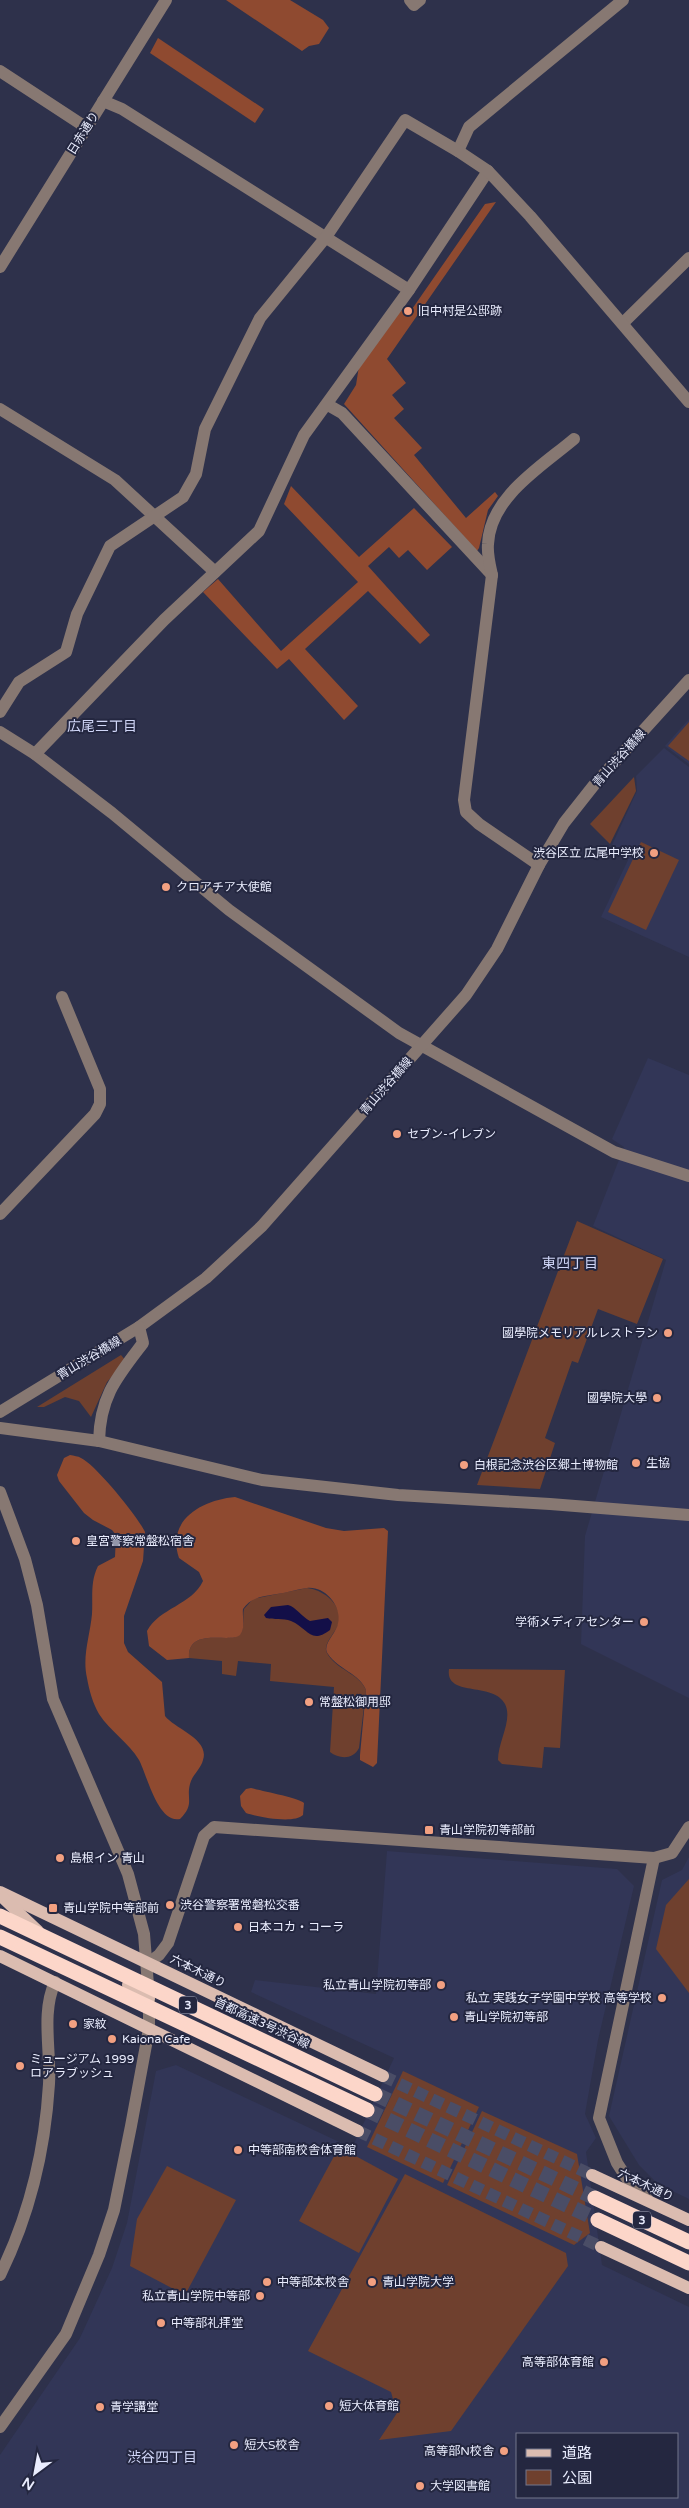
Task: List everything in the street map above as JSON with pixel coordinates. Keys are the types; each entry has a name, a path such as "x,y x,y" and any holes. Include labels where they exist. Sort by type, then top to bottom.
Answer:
{"highway":[{"name":"首都高速3号渋谷線","path":"0,1916 375,2094"},
{"name":"3","path":"0,1937 367,2110"},
{"name":"3","path":"595,2198 689,2242"},
{"name":"3","path":"598,2220 689,2263"}],"main road":[{"name":"六本木通り","path":"0,1894 383,2076"},
{"path":"0,1894 61,1953 141,1991 149,1998"},
{"path":"0,1956 358,2131"},
{"name":"六本木通り","path":"592,2175 689,2220"},
{"path":"601,2247 689,2288"}],"street":[{"name":"日赤通り","path":"0,267 166,0"},
{"path":"410,0 414,5 420,0"},
{"path":"458,151 469,127 623,0"},
{"path":"0,71 87,128"},
{"path":"103,101 122,109 409,290"},
{"path":"0,712 20,682 66,652 77,614 110,546 183,497 196,474 205,429 260,318 326,237 405,120 458,151 488,172 530,216 622,323 636,345 689,402"},
{"path":"35,754 164,620 259,531 304,435 328,405 409,290 488,172"},
{"path":"622,323 689,258"},
{"path":"328,405 342,413 492,575"},
{"path":"0,409 116,480 215,572"},
{"path":"539,865 479,824 466,812 464,800 492,575 488,544 494,515 513,491 574,439"},
{"name":"青山渋谷橋線","path":"0,1412 139,1327 206,1278 262,1226 466,995 487,965 506,932 539,865 578,804 689,680"},
{"path":"0,732 35,754 112,813 229,910 372,1014 421,1046 614,1152 689,1176"},
{"path":"0,1214 86,1125 100,1104 100,1089 62,997"},
{"path":"99,1440 100,1416 105,1399 143,1343 139,1327"},
{"path":"0,1428 99,1440 262,1480 398,1495 689,1515"},
{"path":"0,1492 30,1577 53,1699 128,1874 144,1934 148,1963 149,1998 149,2029 114,2210 88,2286 66,2334 0,2427"},
{"path":"148,1963 159,1956 168,1944 204,1836 214,1827 654,1858 672,1853 689,1827"},
{"path":"648,2201 628,2180 617,2163 599,2118 654,1858"},
{"path":"0,2275 16,2243 39,2162 46,2120 49,2082 48,1998 55,1982"}],"shaded area":[{"path":"226,0 290,0 323,20 329,28 319,44 309,46 302,51"},
{"path":"158,38 264,109 255,123 150,53"},
{"path":"496,202 387,359 406,383 392,395 404,409 394,418 422,448 414,455 466,518 495,492 498,496 488,510 477,551 344,404 356,385 359,366 396,310 410,312 485,204"},
{"path":"291,486 359,557 414,508 452,547 427,570 408,550 399,558 389,547 368,566 430,635 420,644 368,591 305,649 358,706 344,720 289,659 277,669 203,592 218,579 281,651 358,582 284,504"},
{"path":"689,719 689,764 665,746"},
{"name":"渋谷区立 広尾中学校","path":"664,748 689,767 689,957 601,917 628,860 612,845 637,791 636,776"},
{"name":"國學院大學","path":"648,1058 689,1075 689,1698 581,1644 585,1536 666,1260 593,1226 624,1147 612,1139"},
{"path":"70,1455 77,1456 87,1462 106,1480 145,1532 143,1561 124,1616 124,1643 128,1652 162,1682 165,1716 197,1740 204,1753 202,1763 190,1784 189,1805 185,1814 180,1819 172,1819 159,1806 139,1760 103,1720 92,1697 85,1662 92,1614 93,1584 98,1566 115,1557 116,1535 112,1530 84,1513 59,1481 57,1475 64,1458"},
{"path":"235,1497 326,1528 344,1531 384,1528 388,1531 377,1763 373,1767 360,1760 366,1690 359,1680 332,1659 326,1650 337,1627 339,1617 331,1598 320,1590 307,1588 263,1596 250,1602 243,1609 243,1626 240,1635 228,1638 202,1639 195,1642 190,1648 189,1658 167,1660 149,1646 147,1631 152,1623 191,1596 203,1581 199,1572 179,1558 176,1545 182,1523 190,1514 210,1502"},
{"path":"288,1605 310,1621 328,1618 332,1622 330,1630 318,1636 313,1636 291,1621 266,1618 264,1615 271,1607"},
{"path":"251,1788 301,1801 304,1803 303,1815 298,1818 284,1819 267,1818 246,1813 241,1806 240,1796 246,1789"},
{"name":"青山学院大学","path":"387,1851 617,1869 634,1886 598,2040 585,2114 596,2138 586,2152 602,2265 689,2307 689,2508 0,2508 0,2455 80,2338 112,2268 127,2223 156,2071 176,2065 352,2148 394,2058 251,1992 255,1980 376,1994"},
{"name":"私立 実践女子学園中学校 高等学校","path":"689,1857 689,2199 658,2184 639,2165 609,2116 662,1880 682,1870"}],"green space":[{"path":"689,722 689,761 668,746"},
{"path":"634,777 636,791 610,844 590,824"},
{"path":"641,842 679,860 646,930 608,912"},
{"path":"577,1221 663,1259 637,1324 598,1309 578,1363 572,1361 545,1438 555,1443 540,1489 477,1485"},
{"path":"121,1355 126,1361 107,1382 91,1417 79,1401 65,1397 44,1407 37,1407"},
{"path":"307,1588 326,1595 335,1605 338,1611 338,1625 327,1643 327,1653 336,1664 358,1679 366,1690 359,1748 353,1755 346,1757 337,1756 330,1752 334,1687 270,1681 271,1664 238,1661 236,1676 222,1674 222,1661 189,1658 190,1648 195,1642 202,1639 228,1638 239,1635 243,1626 244,1609 253,1599"},
{"path":"449,1669 565,1670 560,1748 544,1747 542,1768 502,1764 498,1760 507,1717 505,1704 499,1697 491,1693 462,1687 454,1683 450,1678"},
{"path":"689,1879 689,1993 656,1949 666,1905"},
{"path":"403,2071 479,2107 443,2183 367,2147"},
{"path":"482,2111 577,2154 590,2233 574,2245 447,2185"},
{"path":"339,2147 398,2179 359,2253 299,2221"},
{"path":"167,2166 236,2200 185,2295 130,2266 137,2219"},
{"path":"405,2174 566,2253 568,2266 451,2431 379,2440 397,2413 391,2392 308,2351"}],"tunnel":[{"path":"383,2076 592,2175"},
{"path":"375,2094 595,2198"},
{"path":"367,2110 598,2220"},
{"path":"358,2131 601,2247"}],"place":[{"name":"旧中村是公邸跡","path":"408,311"},
{"name":"渋谷区立 広尾中学校","path":"654,853"},
{"name":"クロアチア大使館","path":"166,887"},
{"name":"セブン-イレブン","path":"397,1134"},
{"name":"國學院メモリアルレストラン","path":"668,1333"},
{"name":"國學院大學","path":"657,1398"},
{"name":"生協","path":"636,1463"},
{"name":"白根記念渋谷区郷土博物館","path":"464,1465"},
{"name":"皇宮警察常盤松宿舎","path":"76,1541"},
{"name":"学術メディアセンター","path":"644,1622"},
{"name":"常盤松御用邸","path":"309,1702"},
{"name":"青山学院初等部前","path":"429,1830"},
{"name":"島根イン 青山","path":"60,1858"},
{"name":"渋谷警察署常磐松交番","path":"170,1905"},
{"name":"青山学院中等部前","path":"53,1908"},
{"name":"日本コカ・コーラ","path":"238,1927"},
{"name":"私立青山学院初等部","path":"441,1985"},
{"name":"私立 実践女子学園中学校 高等学校","path":"662,1998"},
{"name":"青山学院初等部","path":"454,2017"},
{"name":"家紋","path":"73,2024"},
{"name":"Kaiona Cafe","path":"112,2039"},
{"name":"ミュージアム 1999 ロアラブッシュ","path":"20,2066"},
{"name":"中等部南校舎体育館","path":"238,2150"},
{"name":"中等部本校舎","path":"267,2282"},
{"name":"青山学院大学","path":"372,2282"},
{"name":"私立青山学院中等部","path":"260,2296"},
{"name":"中等部礼拝堂","path":"161,2323"},
{"name":"高等部体育館","path":"604,2362"},
{"name":"短大体育館","path":"329,2406"},
{"name":"青学講堂","path":"100,2407"},
{"name":"短大S校舎","path":"234,2445"},
{"name":"高等部N校舎","path":"504,2451"},
{"name":"大学図書館","path":"420,2486"}],"district":[{"name":"広尾三丁目","path":"102,726"},
{"name":"東四丁目","path":"570,1263"},
{"name":"渋谷四丁目","path":"162,2457"}]}
